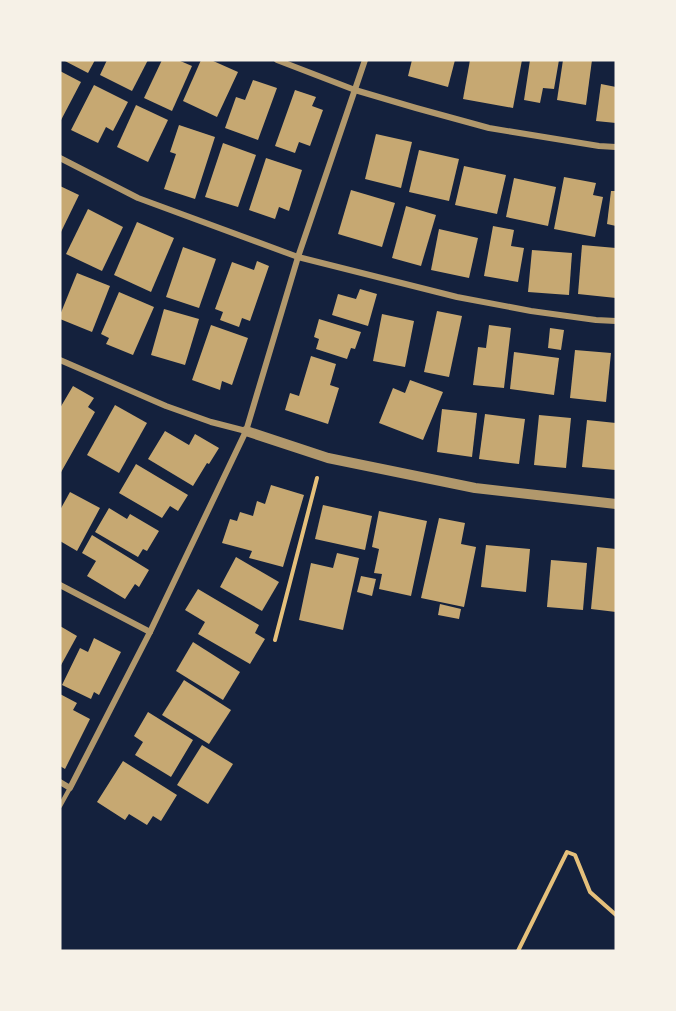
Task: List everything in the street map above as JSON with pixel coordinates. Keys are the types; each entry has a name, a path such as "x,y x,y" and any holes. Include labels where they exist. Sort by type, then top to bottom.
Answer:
{"street":[{"path":"277,60 355,90 489,128 616,147"},
{"path":"60,782 70,788 150,632 246,431 298,257 365,60"},
{"path":"60,158 138,198 298,257 457,297 531,311 616,321"},
{"path":"60,360 166,406 328,458 475,488 616,504"},
{"path":"60,585 150,632"}],"lane":[{"path":"60,806 70,788"}],"path":[{"path":"275,639 318,475"},
{"path":"518,951 567,852 575,855 590,892 616,915"}],"building":[{"path":"63,60 95,60 88,73"},
{"path":"107,60 148,60 132,91 100,75"},
{"path":"162,60 178,60 192,66 172,111 144,98"},
{"path":"201,60 211,60 238,72 217,117 183,101"},
{"path":"412,60 455,60 448,87 408,76"},
{"path":"470,60 522,60 513,108 463,99"},
{"path":"530,60 559,60 554,89 543,88 540,103 524,100"},
{"path":"563,60 592,60 586,105 557,100"},
{"path":"60,71 81,82 60,122"},
{"path":"253,80 277,88 258,140 225,128 236,97 245,100"},
{"path":"601,84 616,87 616,123 596,121"},
{"path":"94,85 128,102 113,131 106,127 98,143 71,130"},
{"path":"295,90 316,97 312,106 323,110 310,146 299,142 295,153 275,146"},
{"path":"136,105 168,120 148,162 117,147"},
{"path":"179,125 215,137 195,199 164,189 176,154 170,152"},
{"path":"376,134 412,142 401,188 365,179"},
{"path":"223,143 256,155 238,207 205,197"},
{"path":"419,150 459,159 449,201 409,192"},
{"path":"266,158 302,170 289,211 279,207 275,219 249,210"},
{"path":"464,166 506,175 497,214 455,205"},
{"path":"564,177 596,183 593,195 603,197 595,237 554,229"},
{"path":"514,178 556,187 548,226 506,217"},
{"path":"60,186 79,195 60,234"},
{"path":"351,190 395,203 382,247 338,234"},
{"path":"611,191 616,191 616,226 607,224"},
{"path":"406,206 436,215 421,266 392,258"},
{"path":"88,209 123,227 102,271 66,254"},
{"path":"137,222 174,238 151,292 114,275"},
{"path":"493,226 514,230 511,246 524,248 518,282 484,276"},
{"path":"439,229 478,238 469,278 431,270"},
{"path":"582,245 616,248 616,298 578,294"},
{"path":"183,247 216,259 199,308 166,297"},
{"path":"532,250 572,253 569,295 528,292"},
{"path":"257,261 269,266 250,321 242,318 239,327 220,320 223,312 215,309 232,262 254,270"},
{"path":"77,273 110,286 92,332 60,319"},
{"path":"360,289 377,294 368,326 332,315 338,294 356,299"},
{"path":"119,292 154,307 133,355 106,344 109,338 101,334"},
{"path":"164,309 199,319 185,365 151,355"},
{"path":"437,311 462,316 449,377 424,372"},
{"path":"382,314 414,321 405,367 373,361"},
{"path":"319,319 361,332 355,349 351,348 347,359 316,349 319,339 314,337"},
{"path":"211,325 248,338 232,385 222,381 220,390 192,380"},
{"path":"489,325 511,328 504,388 473,385 478,347 486,348"},
{"path":"550,328 564,330 561,350 548,348"},
{"path":"575,350 611,353 606,402 570,398"},
{"path":"514,352 559,358 554,395 510,389"},
{"path":"311,356 336,364 330,385 339,388 328,424 285,410 290,393 299,396"},
{"path":"410,380 443,392 423,440 379,423 393,388 405,393"},
{"path":"73,386 94,398 88,407 95,412 60,474 60,408"},
{"path":"115,405 147,423 119,473 87,455"},
{"path":"442,409 477,413 472,457 437,452"},
{"path":"485,414 525,419 519,464 479,459"},
{"path":"539,415 571,418 566,468 534,465"},
{"path":"587,420 616,423 616,470 582,467"},
{"path":"165,431 189,445 195,434 219,448 193,486 148,459"},
{"path":"136,464 188,495 178,511 170,506 162,518 119,493"},
{"path":"271,485 304,495 283,567 249,558 252,551 222,543 230,519 237,521 240,512 253,516 257,501 265,504"},
{"path":"70,492 100,508 77,551 60,541 60,510"},
{"path":"323,505 372,516 365,550 315,539"},
{"path":"109,508 127,519 130,514 159,531 147,551 143,549 138,557 95,532"},
{"path":"379,511 427,521 411,596 379,589 382,574 374,573 379,549 372,547"},
{"path":"439,518 465,523 461,544 476,547 464,607 421,598"},
{"path":"92,535 149,570 139,587 135,584 125,599 87,576 96,561 82,553"},
{"path":"486,545 530,549 526,592 481,587"},
{"path":"597,547 616,549 616,612 591,609"},
{"path":"337,553 359,558 343,630 299,620 311,563 333,568"},
{"path":"236,557 279,582 262,611 220,587"},
{"path":"551,560 587,563 583,610 547,607"},
{"path":"361,576 376,579 372,596 357,592"},
{"path":"198,589 259,625 255,633 265,639 250,664 198,634 205,622 185,610"},
{"path":"440,604 461,609 459,619 438,615"},
{"path":"60,626 77,636 60,667"},
{"path":"94,638 121,652 99,695 94,692 91,699 62,685 80,648 88,652"},
{"path":"193,642 240,672 223,700 176,671"},
{"path":"184,680 231,710 209,744 162,715"},
{"path":"60,694 77,703 73,710 90,719 65,769 60,766"},
{"path":"148,712 193,740 171,777 135,755 143,742 134,736"},
{"path":"202,745 233,764 208,804 177,785"},
{"path":"123,761 177,795 161,821 153,816 147,825 129,814 125,820 97,802"}]}
